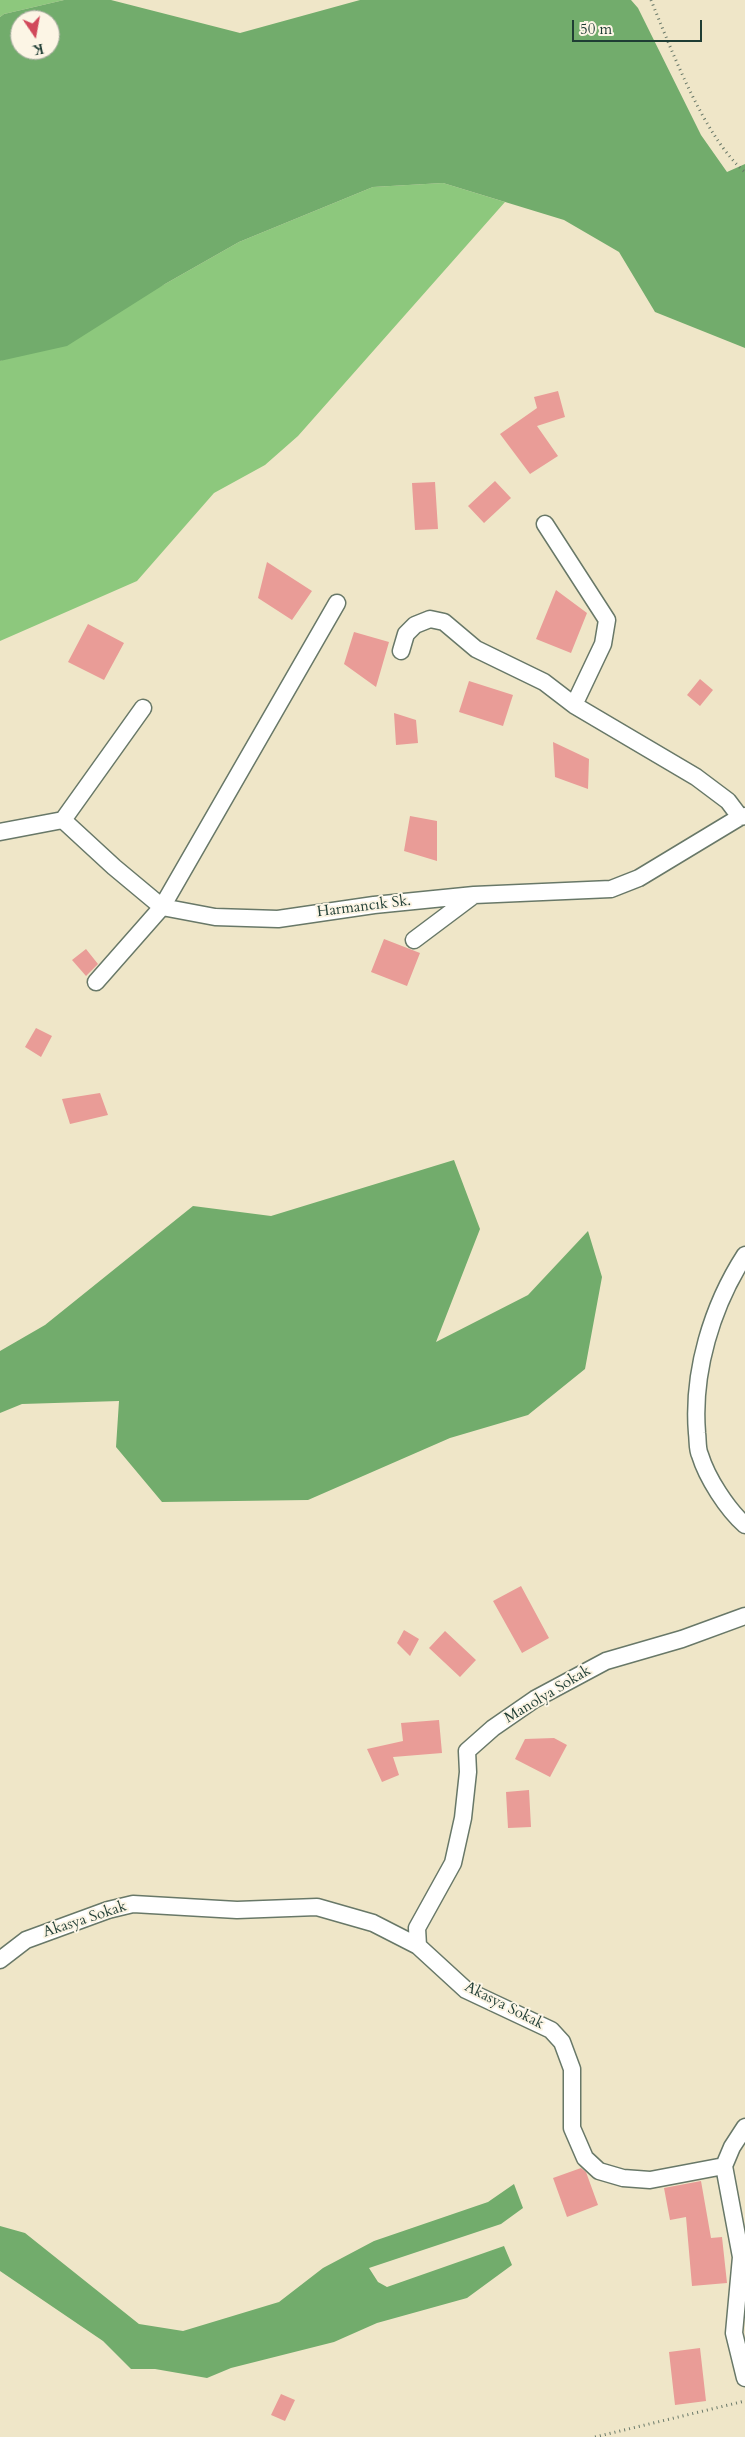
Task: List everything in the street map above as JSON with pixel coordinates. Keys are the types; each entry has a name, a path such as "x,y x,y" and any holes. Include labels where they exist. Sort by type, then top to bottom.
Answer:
{"street":[{"path":"546,524 607,620 603,644 574,705"},
{"path":"96,982 162,907 337,603"},
{"path":"401,651 406,634 415,625 430,619 444,622 476,649 544,682 574,705 696,777 728,801 742,816"},
{"path":"0,832 63,820 143,708"},
{"name":"Harmancık Sk.","path":"63,820 114,868 162,907 215,917 278,919 374,905 474,895 611,889 638,878 742,816"},
{"path":"414,940 474,895"},
{"path":"745,1255 724,1289 706,1347 695,1404 699,1455 733,1514 745,1525"},
{"name":"Manolya Sokak","path":"418,1946 418,1928 453,1863 463,1818 468,1772 467,1751 493,1728 535,1699 606,1661 682,1639 736,1621 745,1616"},
{"name":"Akasya Sokak","path":"0,1960 26,1940 108,1910 133,1904 237,1910 317,1907 373,1923 418,1946 466,1990 551,2030 562,2042 572,2069 572,2128 585,2158 599,2171 623,2178 650,2180 724,2166"},
{"path":"745,2127 732,2147 724,2166 741,2257 734,2333 745,2378"}],"path":[{"path":"651,0 671,49 711,130 738,166 745,172"},
{"path":"594,2437 745,2401"}],"green space":[{"path":"0,0 64,0 21,10 10,10 10,13 0,17"},
{"path":"64,0 111,0 240,33 360,0 631,0 638,8 701,135 727,172 745,164 745,348 655,312 619,252 564,220 443,183 373,187 239,242 165,284 67,346 0,361 0,17 10,13 10,60 60,60 60,10 21,10"},
{"path":"443,183 505,202 298,436 265,465 214,493 137,581 0,641 0,361 165,284 239,242 373,187"},
{"path":"454,1160 480,1229 436,1342 528,1295 588,1231 602,1277 585,1369 528,1415 450,1438 308,1500 162,1502 116,1447 119,1401 22,1404 0,1413 0,1351 45,1325 193,1206 271,1216"},
{"path":"514,2184 523,2208 501,2224 369,2268 378,2282 387,2287 504,2246 512,2265 467,2298 377,2323 334,2342 231,2368 207,2378 155,2369 131,2369 103,2341 0,2271 0,2226 25,2233 139,2324 183,2331 279,2302 323,2268 374,2241 488,2202"}],"building":[{"path":"558,391 565,417 537,426 558,456 530,474 500,434 537,408 534,397"},
{"path":"495,481 511,498 484,523 468,506"},
{"path":"435,482 438,529 415,530 412,483"},
{"path":"267,562 312,591 292,620 258,598"},
{"path":"556,590 587,613 571,653 536,639"},
{"path":"88,624 124,643 104,680 68,662"},
{"path":"354,632 389,642 376,687 344,664"},
{"path":"700,679 713,690 700,706 687,695"},
{"path":"469,681 513,695 503,726 459,712"},
{"path":"394,713 416,720 418,743 396,745"},
{"path":"553,742 589,759 588,789 555,777"},
{"path":"410,816 437,821 437,861 404,851"},
{"path":"384,939 420,953 407,986 371,972"},
{"path":"86,949 98,964 86,976 72,960"},
{"path":"36,1028 52,1036 41,1057 25,1047"},
{"path":"100,1093 108,1115 70,1124 62,1099"},
{"path":"521,1586 549,1638 522,1653 493,1601"},
{"path":"404,1630 419,1639 410,1656 397,1643"},
{"path":"445,1631 476,1660 460,1677 429,1648"},
{"path":"439,1720 442,1753 393,1757 399,1775 382,1782 367,1749 403,1741 401,1723"},
{"path":"554,1738 567,1745 550,1777 515,1759 525,1739"},
{"path":"529,1790 531,1827 508,1828 506,1792"},
{"path":"581,2168 586,2172 598,2205 567,2217 553,2178"},
{"path":"701,2181 711,2238 722,2237 727,2283 692,2286 686,2217 670,2220 664,2188"},
{"path":"700,2348 706,2401 675,2405 669,2352"},
{"path":"281,2394 295,2400 285,2421 271,2415"}]}
